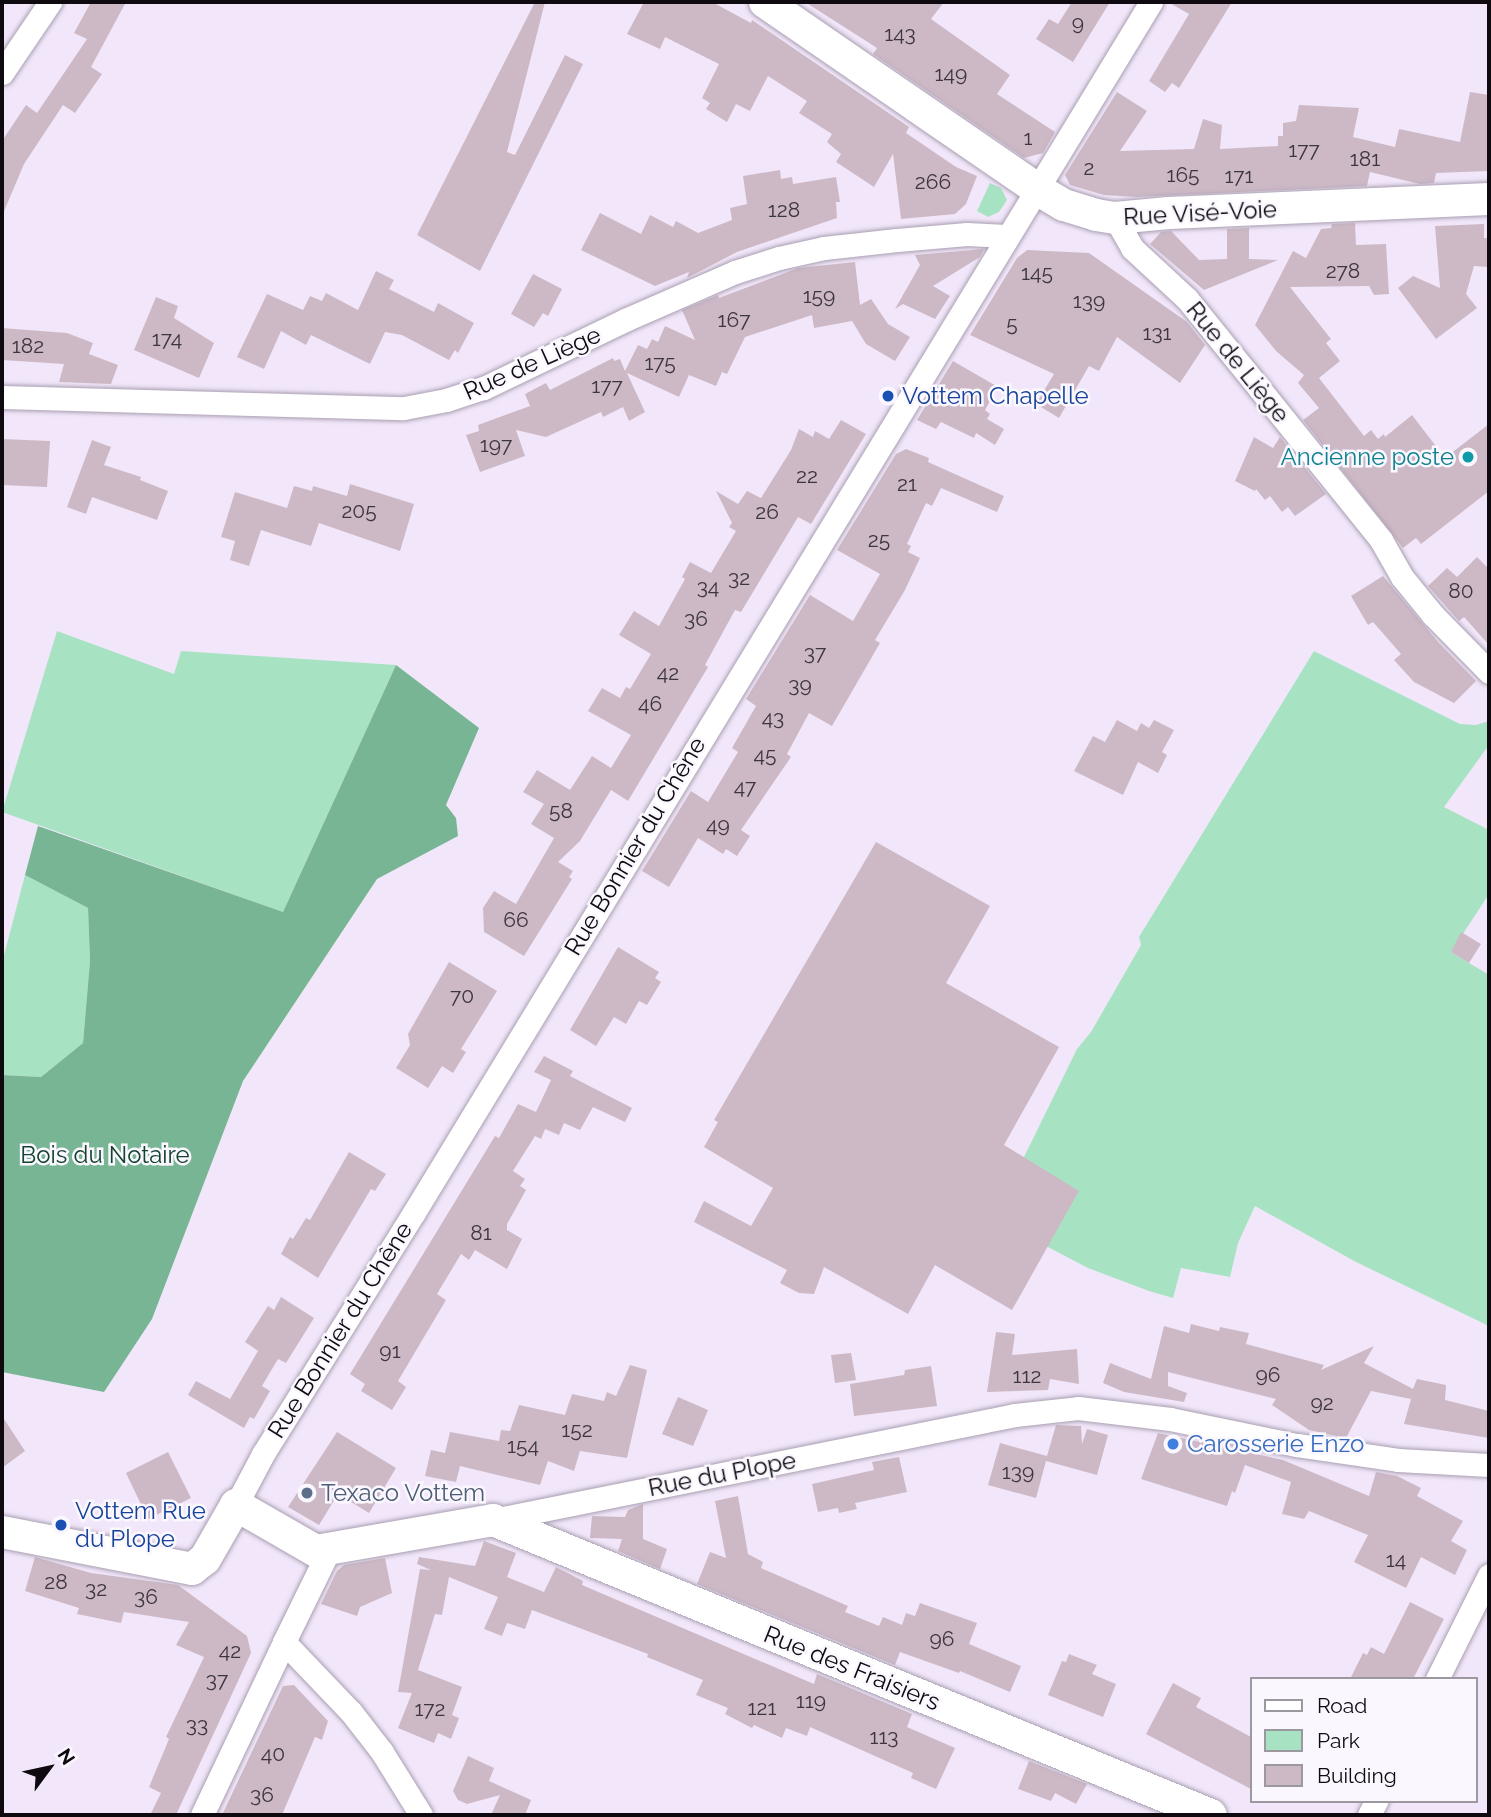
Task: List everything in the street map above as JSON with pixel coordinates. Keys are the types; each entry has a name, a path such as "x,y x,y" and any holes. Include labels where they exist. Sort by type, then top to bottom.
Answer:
{"street":[{"path":"2,73 50,2"},
{"name":"Rue Visé-Voie","path":"765,2 1037,189 1065,205 1115,218 1168,213 1489,199"},
{"name":"Rue Bonnier du Chêne","path":"236,1504 263,1454 413,1214 1006,236 1151,2"},
{"name":"Rue de Liège","path":"1115,218 1132,248 1187,299 1381,540 1402,577 1433,615 1489,672"},
{"name":"Rue de Liège","path":"2,397 404,408 484,388 638,314 735,272 779,258 824,248 897,240 967,234 1006,236"},
{"name":"Rue du Plope","path":"236,1504 316,1551 329,1550 493,1520 1015,1415 1078,1408 1170,1419 1297,1445 1373,1456 1489,1465"},
{"path":"2,1532 192,1569 205,1559 236,1504"},
{"name":"Rue des Fraisiers","path":"493,1520 1172,1808 1211,1815"},
{"path":"202,1815 329,1550"},
{"path":"1438,1677 1489,1575"},
{"path":"284,1642 351,1712 382,1752 421,1815"}],"green space":[{"path":"990,183 1001,188 1007,200 999,212 988,217 977,211"},
{"path":"57,631 174,674 181,651 396,665 283,912 2,812"},
{"path":"1314,651 1460,724 1476,725 1489,721 1489,745 1444,807 1489,830 1489,894 1451,952 1489,975 1489,1326 1356,1262 1255,1206 1238,1243 1230,1277 1181,1268 1173,1298 1149,1291 1088,1268 1046,1246 1023,1159 1077,1049 1091,1032 1141,945 1139,937"},
{"name":"Bois du Notaire","path":"396,665 479,728 446,805 456,818 458,836 377,879 243,1081 152,1319 104,1392 2,1372 2,1075 41,1077 83,1043 90,961 88,908 25,875 38,826 283,912"},
{"path":"25,875 88,908 90,961 83,1043 41,1077 2,1075 2,963"}],"building":[{"path":"91,2 126,2 91,67 102,74 75,113 63,105 24,164 2,216 2,141 26,105 37,113 87,39 74,33"},
{"path":"535,2 545,2 507,152 515,155 565,55 583,64 480,271 417,235"},
{"path":"644,2 712,2 751,23 752,20 909,127 906,133 956,167 977,176 966,204 955,214 901,219 893,154 874,187 836,162 841,154 827,142 832,134 799,113 807,101 768,76 750,111 736,104 727,122 706,109 710,103 702,98 719,64 665,37 660,49 627,34"},
{"path":"805,2 944,2 931,19 1010,75 997,94 1055,132 1043,153 1024,158 873,54 877,48"},
{"path":"1072,2 1110,2 1073,62 1036,39 1049,19 1058,24"},
{"path":"1168,2 1232,2 1179,88 1172,83 1165,92 1149,81 1189,14"},
{"path":"1117,92 1147,111 1120,151 1194,149 1203,119 1222,125 1220,149 1278,146 1278,136 1283,136 1283,123 1296,121 1299,105 1359,108 1353,137 1395,147 1399,129 1460,142 1470,92 1489,95 1489,171 1436,173 1434,183 1420,184 1370,172 1367,186 1137,197 1104,195 1070,185 1065,175"},
{"path":"780,170 781,179 792,177 793,184 836,177 840,202 836,202 837,218 737,252 687,278 689,272 655,286 581,250 600,213 641,234 650,215 673,227 676,221 698,233 732,220 730,208 747,204 743,176"},
{"path":"1355,223 1356,245 1386,244 1389,294 1374,295 1369,286 1290,287 1331,339 1326,343 1340,361 1319,378 1364,436 1371,430 1378,439 1384,434 1385,437 1412,415 1445,458 1489,424 1489,491 1421,544 1416,538 1403,548 1303,420 1319,408 1298,383 1304,375 1276,351 1255,325 1293,251 1306,258 1321,229 1331,228 1332,224"},
{"path":"1484,224 1484,238 1489,238 1489,267 1474,266 1466,294 1477,308 1436,339 1398,288 1413,276 1440,288 1435,226"},
{"path":"1249,228 1249,259 1278,260 1204,290 1150,244 1161,232 1171,231 1199,260 1227,259 1227,229"},
{"path":"984,249 980,257 933,286 950,296 935,319 903,304 895,309 920,265 915,255"},
{"path":"1027,250 1089,253 1187,322 1205,345 1180,383 1117,337 1099,371 1089,366 1059,418 1036,404 1054,374 970,335 1017,258"},
{"path":"855,262 860,305 871,299 888,324 910,337 895,361 866,344 852,321 814,328 812,315 745,337 727,374 722,372 716,386 689,375 679,397 627,373 645,412 629,421 623,407 603,417 601,412 546,437 516,430 525,456 480,472 466,435 479,431 478,425 530,406 525,394 546,383 550,390 613,358 614,361 620,359 625,371 638,345 647,349 652,339 658,342 665,326 695,340 682,310 718,295 719,298 798,268"},
{"path":"376,271 394,280 389,289 434,312 438,303 474,323 458,353 455,350 449,360 402,335 385,332 370,364 311,335 306,345 281,331 264,369 237,357 267,294 303,310 310,296 322,301 326,293 358,310"},
{"path":"533,274 562,289 548,316 543,313 534,327 511,314"},
{"path":"156,297 178,306 174,318 214,343 199,378 134,350"},
{"path":"2,328 67,333 93,343 89,354 118,365 111,384 59,382 64,364 2,360"},
{"path":"953,361 998,387 985,410 990,414 987,419 1004,429 995,445 976,433 974,438 941,422 936,429 917,420"},
{"path":"841,420 866,434 811,524 798,517 741,612 735,610 705,665 708,667 628,801 611,790 580,841 558,862 573,871 569,877 572,879 524,956 484,932 483,908 494,891 516,904 554,838 531,824 544,804 523,792 537,770 570,790 592,756 611,768 631,735 588,711 602,688 620,698 626,687 630,689 651,654 619,635 634,611 659,626 685,579 682,577 690,562 711,573 736,531 729,527 732,523 716,491 738,504 747,491 761,498 791,450 799,429 813,437 815,431 829,439"},
{"path":"1254,437 1273,448 1280,437 1326,494 1295,516 1288,507 1282,512 1270,496 1265,500 1256,489 1255,491 1235,481"},
{"path":"2,439 50,441 47,487 2,485"},
{"path":"92,440 111,447 104,465 141,477 140,480 168,491 157,520 92,497 86,514 67,507"},
{"path":"906,449 929,458 928,462 1004,496 997,512 941,488 932,506 926,503 907,544 911,546 908,552 920,558 905,590 875,640 880,643 832,726 809,713 787,754 791,757 741,830 750,836 737,856 726,849 723,854 698,838 669,887 642,871 691,791 708,802 738,752 732,748 756,706 746,699 810,595 853,621 880,574 837,550 896,454"},
{"path":"350,484 414,504 400,551 319,523 311,546 261,530 249,566 230,560 235,541 221,537 235,492 287,508 294,486 312,491 313,486 347,496"},
{"path":"1477,557 1489,569 1489,645 1464,617 1459,621 1428,586 1447,568 1457,577"},
{"path":"1383,576 1438,642 1476,681 1454,703 1414,682 1394,660 1401,654 1373,622 1368,625 1351,596"},
{"path":"1117,720 1137,731 1141,723 1149,728 1154,720 1174,730 1162,752 1167,755 1158,773 1138,762 1123,795 1074,771 1093,736 1105,742"},
{"path":"876,842 990,906 946,983 1059,1047 1004,1145 1079,1191 1012,1310 935,1265 908,1314 824,1267 814,1294 799,1293 780,1283 787,1270 694,1222 704,1201 751,1226 773,1188 704,1147 718,1122 714,1120"},
{"path":"1461,932 1481,944 1469,963 1451,952"},
{"path":"618,947 659,972 655,978 661,982 647,1005 639,1001 626,1024 614,1017 596,1046 570,1030"},
{"path":"449,962 497,991 461,1049 466,1052 453,1073 442,1066 428,1088 396,1068 410,1045 408,1034"},
{"path":"544,1056 573,1071 570,1076 632,1108 625,1122 593,1107 580,1130 564,1123 559,1135 545,1129 541,1139 535,1136 513,1171 525,1179 520,1186 526,1190 507,1224 507,1230 522,1239 507,1269 475,1250 469,1260 461,1254 437,1294 446,1300 398,1381 406,1387 392,1410 361,1391 365,1384 350,1374 495,1136 499,1138 518,1104 536,1112 551,1080 534,1072"},
{"path":"349,1152 386,1174 375,1191 371,1189 318,1278 281,1254 290,1237 293,1239 306,1218 310,1220"},
{"path":"281,1297 314,1318 286,1363 278,1359 262,1386 270,1391 254,1419 250,1417 244,1428 188,1395 196,1381 230,1399 258,1351 245,1342 268,1306 274,1310"},
{"path":"1191,1324 1219,1331 1220,1327 1249,1333 1246,1344 1324,1365 1321,1370 1374,1346 1364,1363 1413,1389 1417,1379 1446,1385 1445,1400 1489,1411 1489,1438 1404,1424 1411,1399 1371,1391 1346,1438 1309,1430 1272,1405 1276,1399 1168,1372 1168,1386 1187,1393 1184,1402 1124,1392 1103,1383 1110,1363 1151,1379 1164,1326 1189,1333"},
{"path":"996,1332 1015,1334 1012,1355 1077,1349 1079,1384 1050,1379 1048,1390 987,1392"},
{"path":"851,1353 856,1380 835,1383 831,1355"},
{"path":"630,1365 647,1370 627,1458 580,1451 574,1471 548,1461 540,1485 460,1466 456,1482 425,1476 431,1450 445,1453 450,1432 499,1441 501,1430 510,1431 519,1405 565,1415 572,1394 604,1401 607,1392 616,1396"},
{"path":"931,1366 937,1406 854,1416 850,1384 904,1375 905,1370"},
{"path":"678,1397 708,1410 693,1446 662,1434"},
{"path":"2,1416 25,1451 2,1468"},
{"path":"1056,1425 1081,1426 1082,1444 1087,1429 1108,1435 1097,1475 1046,1461 1036,1498 988,1485 1000,1443 1047,1456"},
{"path":"337,1432 396,1468 369,1513 338,1494 319,1525 288,1507"},
{"path":"1158,1433 1283,1460 1369,1496 1376,1472 1397,1476 1421,1488 1417,1496 1463,1521 1451,1541 1467,1550 1455,1575 1421,1557 1406,1588 1354,1562 1368,1535 1309,1511 1304,1519 1282,1514 1291,1482 1245,1465 1227,1506 1141,1479"},
{"path":"168,1452 191,1498 148,1519 126,1473"},
{"path":"899,1457 907,1492 855,1503 857,1509 839,1513 838,1508 818,1512 812,1484 874,1470 872,1462"},
{"path":"738,1496 748,1554 763,1562 761,1568 848,1606 845,1612 879,1626 883,1617 902,1625 906,1613 915,1616 920,1603 977,1623 969,1644 1021,1666 1010,1692 960,1671 959,1673 900,1652 895,1665 697,1584 710,1552 726,1558 715,1501"},
{"path":"643,1504 643,1539 667,1549 660,1569 618,1551 622,1539 590,1538 592,1516 625,1517 628,1510"},
{"path":"484,1541 516,1553 507,1577 544,1592 556,1567 583,1581 582,1585 814,1684 817,1674 912,1714 907,1727 955,1748 936,1789 911,1778 913,1773 810,1727 807,1736 786,1728 782,1738 754,1725 752,1728 725,1714 728,1708 696,1695 703,1680 647,1657 648,1654 532,1610 525,1629 507,1623 502,1636 484,1629 498,1597 449,1577 442,1615 435,1614 418,1670 462,1687 452,1715 459,1718 451,1739 438,1733 434,1743 398,1728 412,1693 398,1692 420,1569 431,1570 417,1564 419,1557 475,1566"},
{"path":"35,1557 91,1573 178,1585 247,1636 251,1653 176,1815 150,1815 161,1793 149,1787 169,1739 166,1737 204,1657 176,1645 189,1622 124,1612 121,1623 77,1614 79,1608 25,1591"},
{"path":"385,1558 392,1593 360,1607 357,1616 321,1604 337,1571 344,1565"},
{"path":"1410,1602 1444,1619 1414,1677 1351,1677 1363,1653 1367,1655 1371,1647 1384,1654"},
{"path":"1069,1654 1097,1665 1092,1674 1116,1684 1103,1717 1048,1695 1062,1661 1066,1662"},
{"path":"1173,1683 1201,1698 1196,1707 1250,1736 1250,1788 1146,1734"},
{"path":"294,1685 328,1721 322,1740 315,1737 282,1815 222,1815 283,1686"},
{"path":"468,1756 494,1768 489,1781 531,1800 525,1815 491,1815 500,1795 467,1804 458,1800 453,1791"},
{"path":"1029,1761 1087,1784 1076,1804 1055,1793 1051,1801 1018,1789"}],"place":[{"name":"Vottem Chapelle","path":"888,396"},
{"name":"Ancienne poste","path":"1468,457"},
{"name":"Carosserie Enzo","path":"1173,1444"},
{"name":"Texaco Vottem","path":"307,1493"},
{"name":"Vottem Rue du Plope","path":"61,1525"}]}
